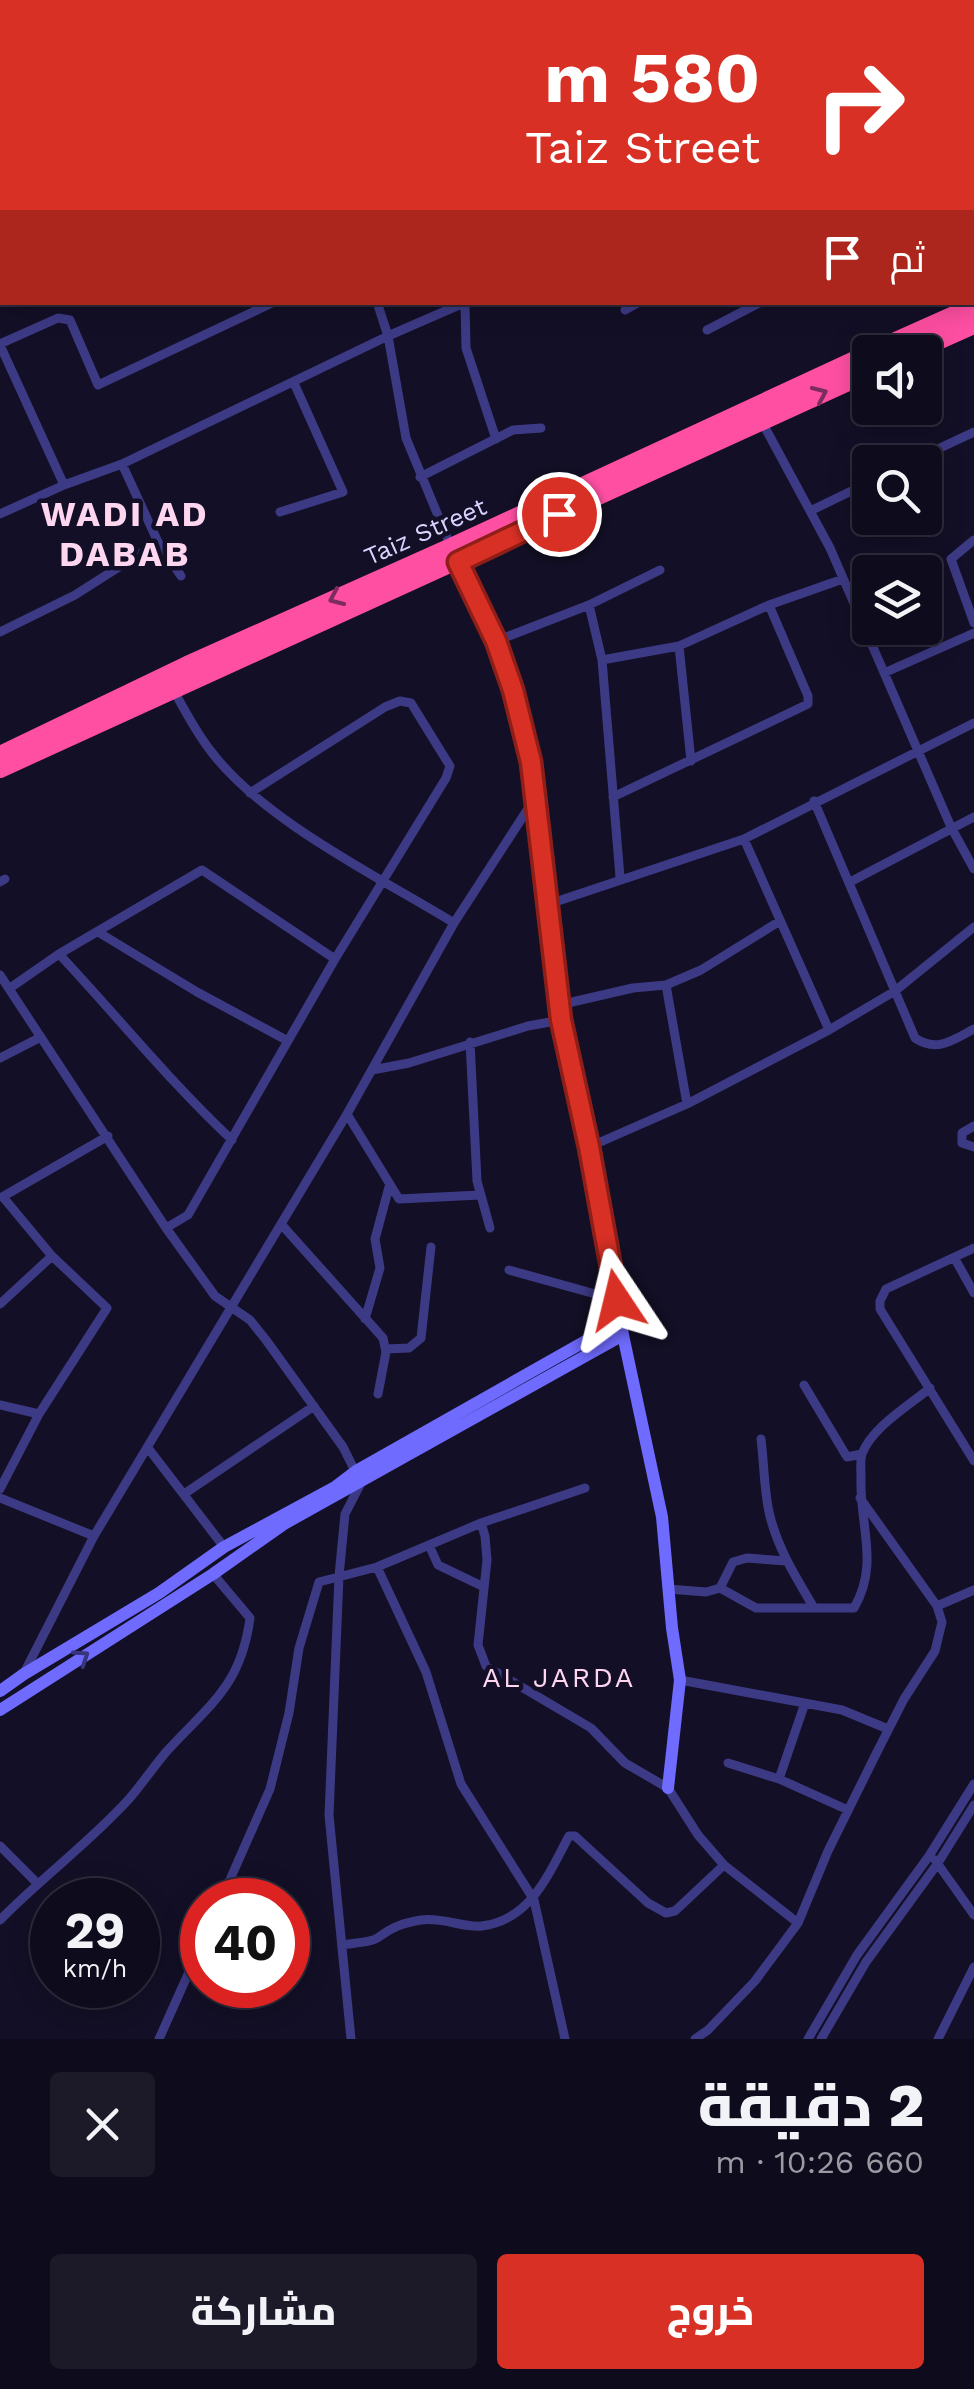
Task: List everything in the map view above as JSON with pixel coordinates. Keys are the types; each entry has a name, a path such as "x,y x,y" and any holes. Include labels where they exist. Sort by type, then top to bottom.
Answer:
{"highway":[{"name":"Taiz Street","path":"910,335 974,306"},
{"path":"942,340 974,326"},
{"name":"Taiz Street","path":"454,554 852,362"},
{"name":"Taiz Street","path":"0,755 852,380"},
{"name":"Taiz Street","path":"0,770 174,690 190,673"}],"street":[{"path":"64,485 0,344 58,318 70,320 98,385 268,305"},
{"path":"378,305 388,336 406,438 454,554 496,641 531,762 561,1020 662,1517 680,1680 668,1788"},
{"path":"0,514 122,464 388,336 461,305"},
{"path":"466,305 466,348 496,439"},
{"path":"625,310 633,305"},
{"path":"707,330 755,305"},
{"path":"280,512 343,492 294,382"},
{"path":"761,420 844,579 974,869"},
{"path":"420,477 513,430 541,428"},
{"path":"942,447 974,432"},
{"path":"122,464 158,542 181,576"},
{"path":"810,511 852,491"},
{"path":"974,540 951,560 974,623"},
{"path":"0,632 75,595 158,542"},
{"path":"496,641 589,605 660,570"},
{"path":"602,660 679,646 769,605 844,579"},
{"path":"589,605 602,660 620,877"},
{"path":"613,797 808,704 769,605"},
{"path":"884,672 974,633"},
{"path":"679,646 691,761"},
{"path":"174,690 211,752 250,793 278,815 454,923"},
{"path":"166,1228 188,1215 450,766 411,703 400,701 250,793"},
{"path":"546,905 620,877 744,839 974,722"},
{"path":"30,1690 24,1674 94,1536 347,1114 454,923 533,801"},
{"path":"814,802 916,1038 926,1046 941,1046 974,1029"},
{"path":"850,882 974,817"},
{"path":"744,839 828,1030"},
{"path":"10,988 202,870 334,959"},
{"path":"559,1005 666,985 701,970 780,921"},
{"path":"589,1147 687,1104 895,992 974,927"},
{"path":"98,932 196,992 288,1041"},
{"path":"60,954 139,1040 182,1094 232,1140"},
{"path":"0,975 166,1228 215,1296 250,1320 314,1406 359,1477"},
{"path":"666,985 687,1104"},
{"path":"372,1070 561,1020"},
{"path":"0,1058 42,1037"},
{"path":"470,1042 474,1152 490,1228"},
{"path":"347,1114 396,1197 405,1201 480,1195"},
{"path":"974,1126 962,1132 962,1143 974,1147"},
{"path":"0,1489 39,1414 107,1308 52,1256 2,1198 108,1136"},
{"path":"365,1319 380,1268 375,1239 388,1186"},
{"path":"280,1224 383,1338 386,1349 378,1394"},
{"path":"386,1349 409,1348 421,1338 431,1247"},
{"path":"974,1248 886,1289 880,1300 880,1309 974,1461"},
{"path":"0,1304 52,1256"},
{"path":"955,1258 974,1293"},
{"path":"509,1270 617,1300"},
{"path":"0,1710 359,1477 622,1328"},
{"path":"804,1385 847,1457 862,1454"},
{"path":"668,1590 706,1592 720,1588 756,1608 854,1608 862,1593 870,1550 860,1498 862,1454 878,1433 930,1388"},
{"path":"0,1405 39,1414"},
{"path":"184,1494 314,1406"},
{"path":"761,1439 769,1511 786,1561 814,1608"},
{"path":"148,1448 224,1547"},
{"path":"0,1692 224,1547 359,1477"},
{"path":"351,2039 329,1815 338,1576 344,1514 359,1477"},
{"path":"231,1878 270,1789 289,1713 299,1648 319,1582 377,1568 481,1523 585,1488"},
{"path":"0,1498 94,1536"},
{"path":"694,2039 708,2030 755,1981 798,1923 888,1729 936,1650 942,1622 937,1606 860,1498"},
{"path":"481,1523 487,1560 478,1645 486,1666 591,1728 625,1764 668,1788 724,1865 798,1923"},
{"path":"429,1544 438,1565 484,1587"},
{"path":"720,1588 733,1562 748,1558 786,1561"},
{"path":"377,1568 426,1672 461,1784 534,1900 566,2039"},
{"path":"41,1878 72,1854 129,1798 222,1693 238,1669 247,1644 250,1618 213,1574"},
{"path":"937,1606 974,1590"},
{"path":"680,1680 842,1710 888,1729"},
{"path":"778,1778 805,1703"},
{"path":"728,1763 778,1778 848,1810"},
{"path":"838,2039 824,2034 934,1859 974,1784"},
{"path":"808,2039 857,1955 974,1805"},
{"path":"342,1945 378,1938 391,1926 416,1921 452,1920 481,1926 509,1916 534,1900 569,1836 575,1836 648,1903 666,1913 675,1911 724,1865"},
{"path":"0,1846 32,1878"},
{"path":"934,1859 974,1915"},
{"path":"0,1920 30,1888"},
{"path":"938,2039 974,1967"},
{"path":"159,2039 180,1992"}],"district":[{"name":"WADI AD DABAB","path":"125,534"},
{"name":"AL JARDA","path":"559,1677"}],"route":[{"path":"559,514 458,562 496,641 531,762 561,1020 617,1300"}]}
